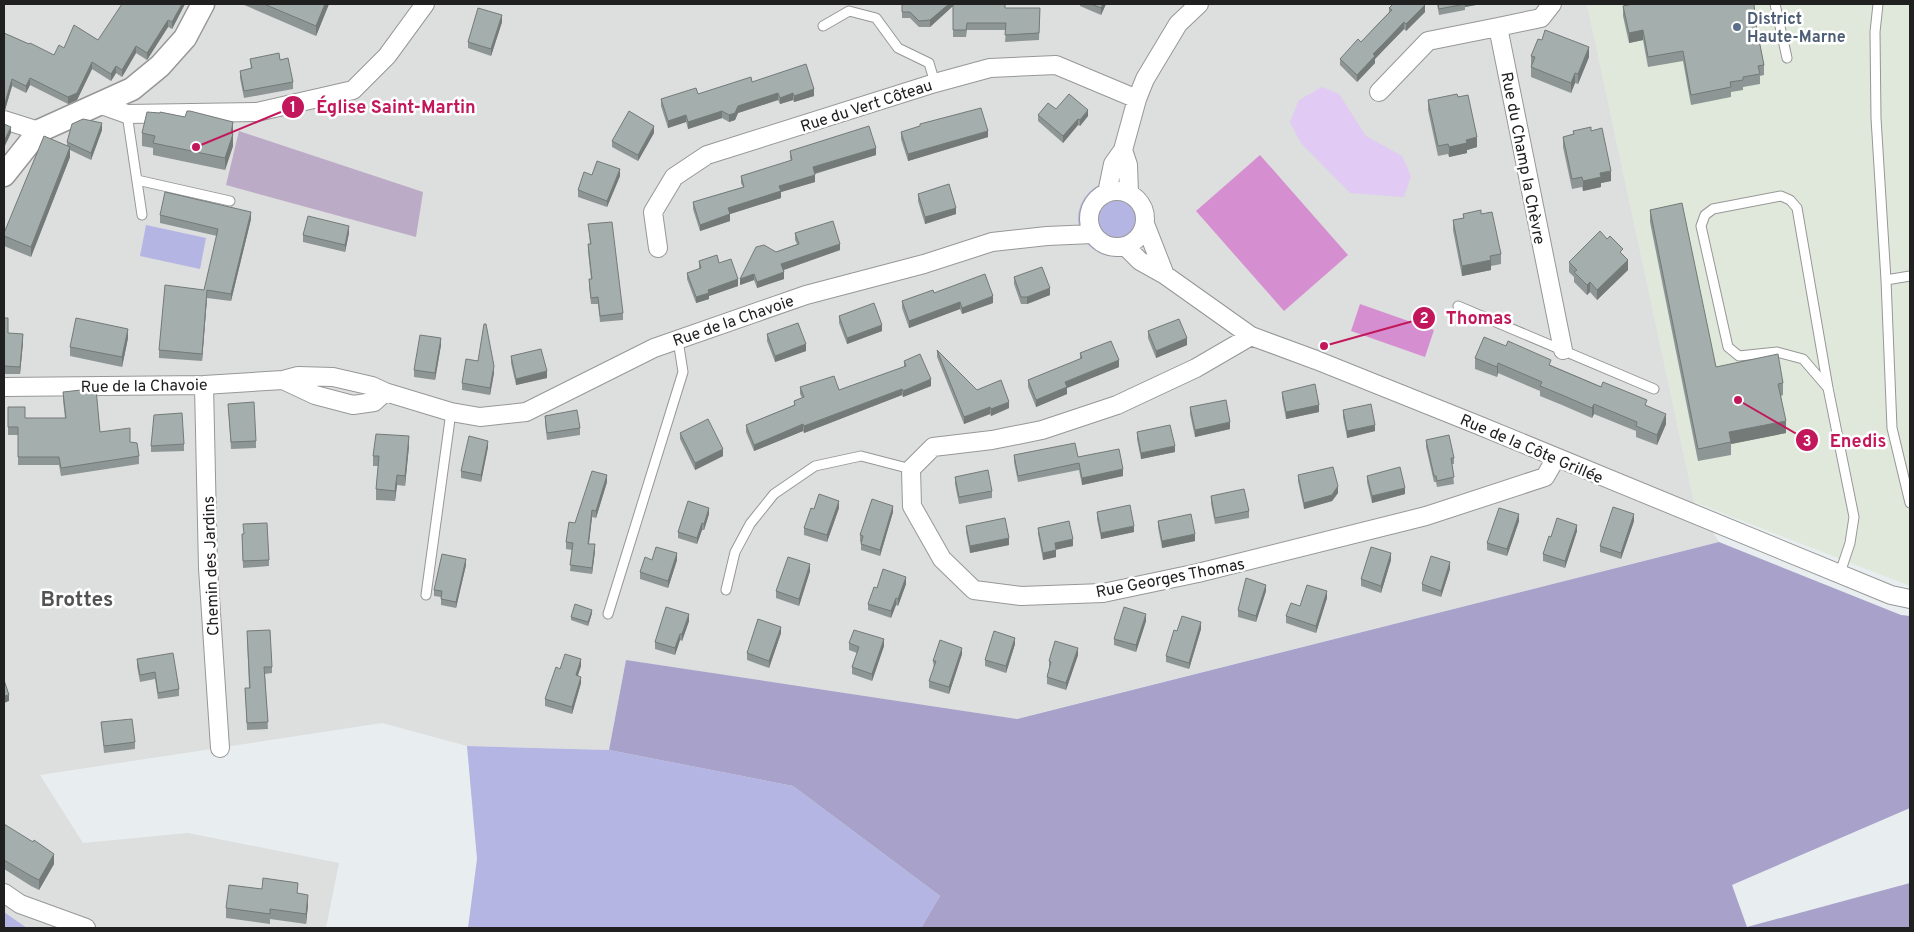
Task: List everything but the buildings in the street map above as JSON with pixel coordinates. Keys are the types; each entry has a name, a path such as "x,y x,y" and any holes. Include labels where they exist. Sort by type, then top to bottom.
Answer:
{"street":[{"path":"4,175 39,131 132,89 160,66 185,38 203,4"},
{"path":"99,104 127,114 257,112 353,90 387,56 424,4"},
{"path":"1107,193 1113,164 1123,150 1145,78 1178,24 1199,4"},
{"path":"1379,92 1428,41 1541,18 1552,4"},
{"name":"Rue du Champ la Chèvre","path":"1498,27 1563,350"},
{"name":"Rue du Vert Côteau","path":"658,248 653,212 674,177 707,155 935,83 990,68 1056,65 1138,99"},
{"path":"4,120 39,131"},
{"path":"1123,150 1128,165 1129,193"},
{"path":"1146,224 1139,238 1126,247 1116,248 1107,246 1093,234 1089,215 1092,206 1098,198 1107,193 1114,191 1129,193 1137,198 1146,215 1146,224 1166,275"},
{"name":"Rue de la Chavoie","path":"4,387 204,385 283,380 315,395 354,404 374,402 385,392 451,412 480,417 526,412 654,348 806,295 924,264 992,242 1047,236 1093,234"},
{"name":"Rue de la Côte Grillée","path":"1126,247 1140,261 1166,275 1251,336 1325,364 1890,595 1910,599"},
{"path":"911,468 933,447 992,440 1042,430 1118,405 1196,368 1251,336"},
{"name":"Chemin des Jardins","path":"204,385 208,568 220,748"},
{"name":"Rue Georges Thomas","path":"911,468 912,506 942,559 974,590 1021,596 1104,593 1308,547 1426,516 1520,486 1545,477 1556,458"},
{"path":"4,893 20,904 86,928"}],"lane":[{"path":"1774,4 1787,58"},
{"path":"1878,4 1875,32 1876,118 1886,280 1892,428 1910,503"},
{"path":"823,26 849,11 876,18 898,48 929,63 935,83"},
{"path":"127,114 142,215"},
{"path":"137,180 230,201"},
{"path":"1828,388 1803,359 1777,352 1739,356 1728,347 1702,226 1705,215 1713,209 1781,196 1790,200 1797,208 1828,388 1854,517 1850,543 1840,573"},
{"path":"1886,280 1910,276"},
{"path":"1458,306 1654,389"},
{"path":"608,614 683,372 678,340"},
{"path":"426,595 451,412"},
{"path":"726,590 735,552 750,524 774,494 815,466 861,456 911,468"}],"shaded area":[{"path":"4,4 1587,4 1694,502 1719,542 1016,719 626,660 609,750 467,746 382,723 40,775 83,843 188,833 339,863 326,928 27,928 4,912"},
{"path":"1587,4 1910,4 1910,586 1694,502"},
{"path":"1322,87 1339,94 1366,136 1402,156 1411,176 1404,197 1350,193 1301,143 1290,122 1299,100"},
{"path":"239,131 423,192 416,237 226,185"},
{"path":"1260,155 1348,255 1284,311 1196,211"},
{"path":"1116,181 1130,184 1143,192 1151,205 1154,219 1151,233 1143,246 1130,254 1116,257 1102,254 1089,246 1081,233 1078,219 1081,205 1089,192 1102,184"},
{"path":"146,225 206,238 200,269 140,256"},
{"path":"1360,304 1434,330 1425,357 1351,331"},
{"path":"1719,542 1901,615 1910,616 1910,808 1732,885 1747,927 1910,883 1910,928 921,928 940,896 793,786 609,750 626,660 1017,719"},
{"path":"467,746 609,750 793,786 940,896 921,928 468,928 477,859"},
{"path":"4,912 27,928 4,928"}],"place":[{"name":"District Haute-Marne","path":"1737,27"},
{"name":"Église Saint-Martin","path":"196,147"},
{"name":"Thomas","path":"1324,346"},
{"name":"Enedis","path":"1738,400"}],"district":[{"name":"Brottes","path":"77,599"}]}
